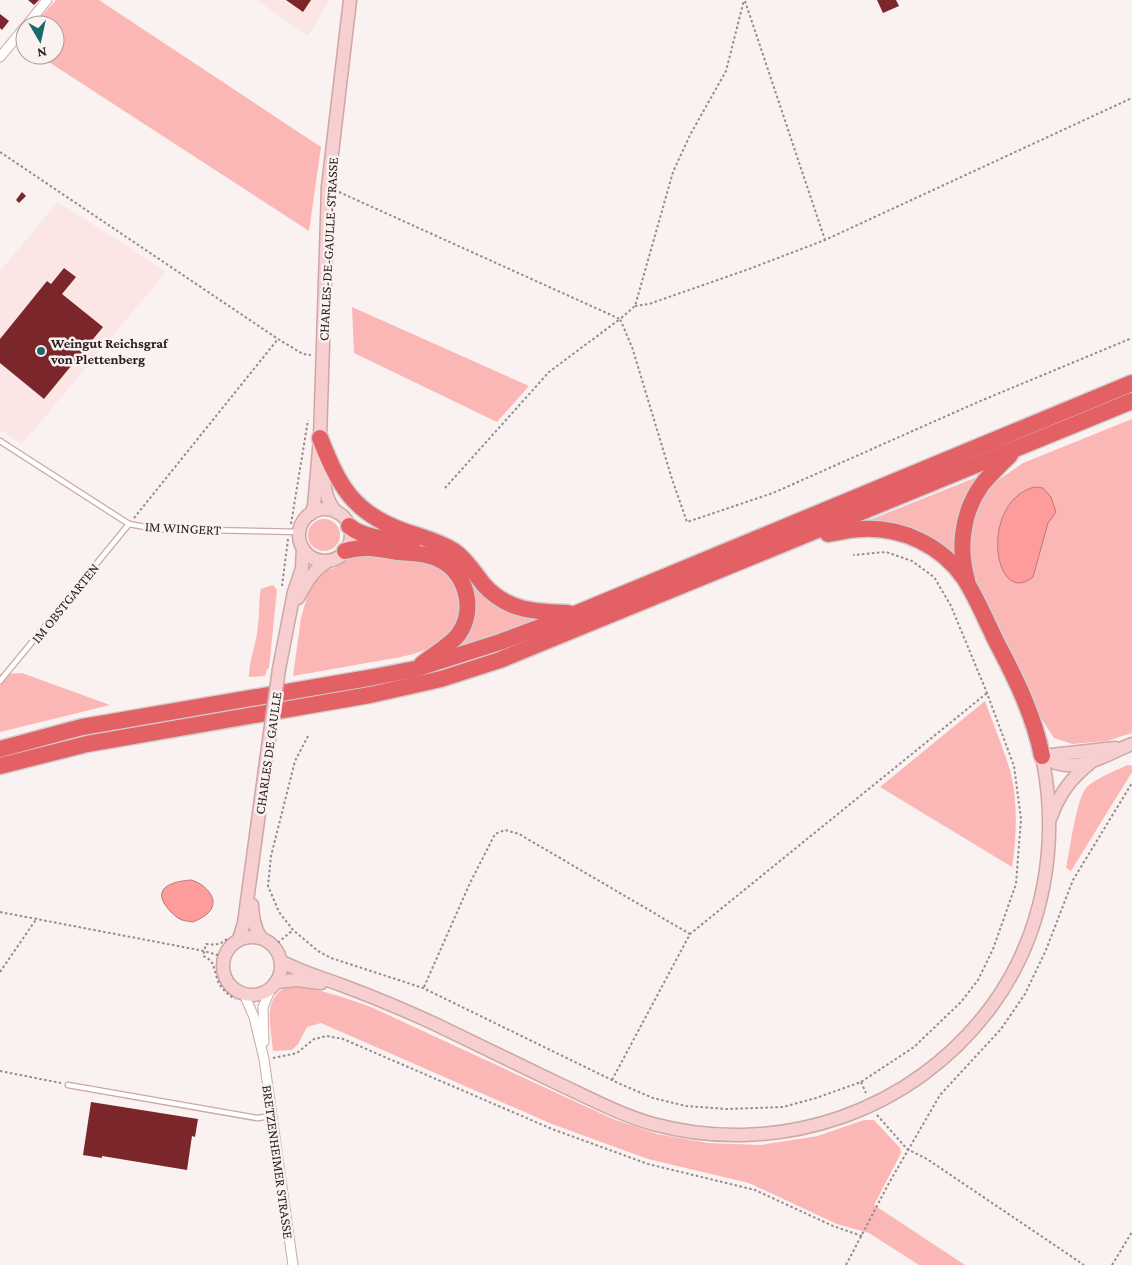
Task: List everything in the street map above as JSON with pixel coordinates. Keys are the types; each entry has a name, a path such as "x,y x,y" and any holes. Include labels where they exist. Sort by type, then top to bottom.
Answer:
{"highway":[{"path":"0,749 82,727 374,677 415,668 500,642 575,614 1132,384"},
{"path":"0,766 88,744 370,694 441,678 500,660 1132,401"},
{"path":"320,438 339,481 356,503 378,520 447,547 460,556 490,591 504,602 531,611 575,614"},
{"path":"970,589 964,567 962,544 963,532 970,507 981,485 1013,451"},
{"path":"349,526 367,536 432,541"},
{"path":"799,539 860,529 880,529 899,532 918,539 935,549 955,567 970,589 1020,690 1035,728 1042,756"},
{"path":"346,551 366,547 437,558 451,567 462,581 468,605 462,628 452,641 415,668"}],"street":[{"path":"35,15 48,0"},
{"name":"CHARLES-DE-GAULLE-STRASSE","path":"311,514 314,506 320,438 328,187 350,0"},
{"path":"0,57 15,39"},
{"name":"CHARLES-DE-GAULLE-STRASSE","path":"320,438 326,496 336,512"},
{"path":"326,510 336,512 344,518 349,526 351,539 346,551 339,557 328,561 314,558 303,548 294,532 311,514 326,510"},
{"name":"CHARLES DE GAULLE","path":"239,940 244,923 250,885 279,669 294,592 302,568 303,548"},
{"name":"CHARLES DE GAULLE","path":"288,621 309,578 318,566 328,561"},
{"path":"1042,756 1127,746"},
{"path":"1042,756 1060,765 1073,766 1091,762 1127,746"},
{"path":"281,961 410,1012 610,1108 653,1124 719,1135 764,1134 801,1129 830,1122 872,1106 913,1082 950,1053 982,1018 1005,986 1020,958 1037,914 1047,868 1050,821 1048,792 1042,756"},
{"path":"1050,821 1056,804 1065,788 1091,762"},
{"name":"CHARLES DE GAULLE","path":"250,885 253,918 256,931 261,938"},
{"path":"274,985 281,972 281,961 274,946 261,938 250,937 239,940 230,947 224,957 223,970 225,977 232,988 244,994 258,994 274,985 310,981 355,990"},
{"name":"BRETZENHEIMER STRASSE","path":"264,1059 263,1007 274,985"},
{"name":"BRETZENHEIMER STRASSE","path":"244,994 254,1017 264,1059 293,1265"}],"lane":[{"name":"IM WINGERT","path":"0,441 129,524 156,529 294,532"},
{"name":"IM OBSTGARTEN","path":"0,681 129,524"},
{"path":"68,1085 257,1118 272,1116"}],"path":[{"path":"744,0 825,240"},
{"path":"635,306 673,172 690,135 726,71 744,0"},
{"path":"445,488 549,372 635,306 649,304 825,240 1132,98"},
{"path":"0,152 303,354 323,356"},
{"path":"328,187 620,319 632,346 687,522 773,492 978,402 1132,338"},
{"path":"129,524 278,338"},
{"path":"282,587 294,532 308,416"},
{"path":"308,736 295,762 271,856 268,886 279,912 293,930 318,951 331,958 424,988 612,1080 653,1098 686,1106 727,1109 783,1107 816,1098 861,1082 914,1047 961,1002 978,980 994,949 1016,884 1021,818 1014,766 987,693 951,606 934,577 912,561 886,552 853,555"},
{"path":"612,1080 690,934 987,693"},
{"path":"424,988 470,883 495,834 505,830 519,834 690,934"},
{"path":"0,912 204,951 224,957"},
{"path":"0,972 37,918"},
{"path":"274,946 293,930"},
{"path":"264,1059 297,1053 314,1039 327,1036 343,1039 552,1129 648,1164 755,1190 833,1226 862,1236"},
{"path":"0,1071 68,1085"},
{"path":"872,1106 878,1118 908,1149 927,1159 1084,1265"},
{"path":"1112,1265 1132,1232"}],"shaded area":[{"path":"56,0 99,0 321,147 309,231 53,65 65,65 65,15 43,15"},
{"path":"257,0 330,0 308,36"},
{"path":"58,202 166,272 22,444 0,430 0,271"},
{"path":"352,307 529,386 497,422 354,353"},
{"path":"1132,419 1132,733 1107,741 1072,744 1054,738 1041,718 1021,670 992,617 977,584 967,547 974,511 991,485 1023,463"},
{"path":"982,475 963,502 955,531 953,553 932,538 913,529 894,524 867,521"},
{"path":"1034,487 1043,488 1051,497 1056,512 1048,523 1033,577 1020,583 1009,579 1001,567 998,550 999,531 1005,512 1016,497"},
{"path":"324,519 330,520 335,524 339,529 339,541 335,546 330,550 324,551 318,550 313,546 309,541 308,535 309,529 313,524 318,520"},
{"path":"364,555 424,563 433,565 446,573 452,580 459,597 459,615 456,623 449,634 442,640 432,647 418,652 398,658 293,676 301,618 311,583 323,571 334,568 354,556"},
{"path":"468,575 497,606 514,614 537,620 458,647 468,629 475,602"},
{"path":"273,585 277,590 269,668 265,676 249,677 257,632 261,589"},
{"path":"22,673 110,705 0,732 0,674"},
{"path":"985,701 1009,767 1014,790 1016,830 1012,867 880,787"},
{"path":"1128,765 1132,766 1132,772 1071,871 1066,868 1076,814 1082,794 1094,782"},
{"path":"191,880 206,888 210,893 213,903 208,913 193,922 181,920 172,913 162,897 162,892 169,885"},
{"path":"291,986 322,991 371,1007 613,1119 657,1134 708,1143 761,1145 818,1136 864,1120 874,1120 900,1148 901,1153 874,1205 965,1265 919,1265 869,1233 837,1224 749,1183 648,1159 552,1124 321,1023 307,1027 298,1044 292,1050 273,1051 270,1022 272,1003 275,996"}],"building":[{"path":"28,0 39,0 34,5"},
{"path":"286,0 311,0 303,12"},
{"path":"877,0 896,0 899,6 883,13"},
{"path":"0,14 9,21 2,30 0,28"},
{"path":"22,192 26,196 19,203 16,200"},
{"name":"Weingut Reichsgraf von Plettenberg","path":"64,268 76,277 62,294 103,327 44,399 0,363 0,339 47,281 51,284"},
{"path":"91,1102 198,1119 195,1137 192,1136 187,1170 102,1156 102,1158 83,1155"}],"place":[{"name":"Weingut Reichsgraf von Plettenberg","path":"41,351"}]}
